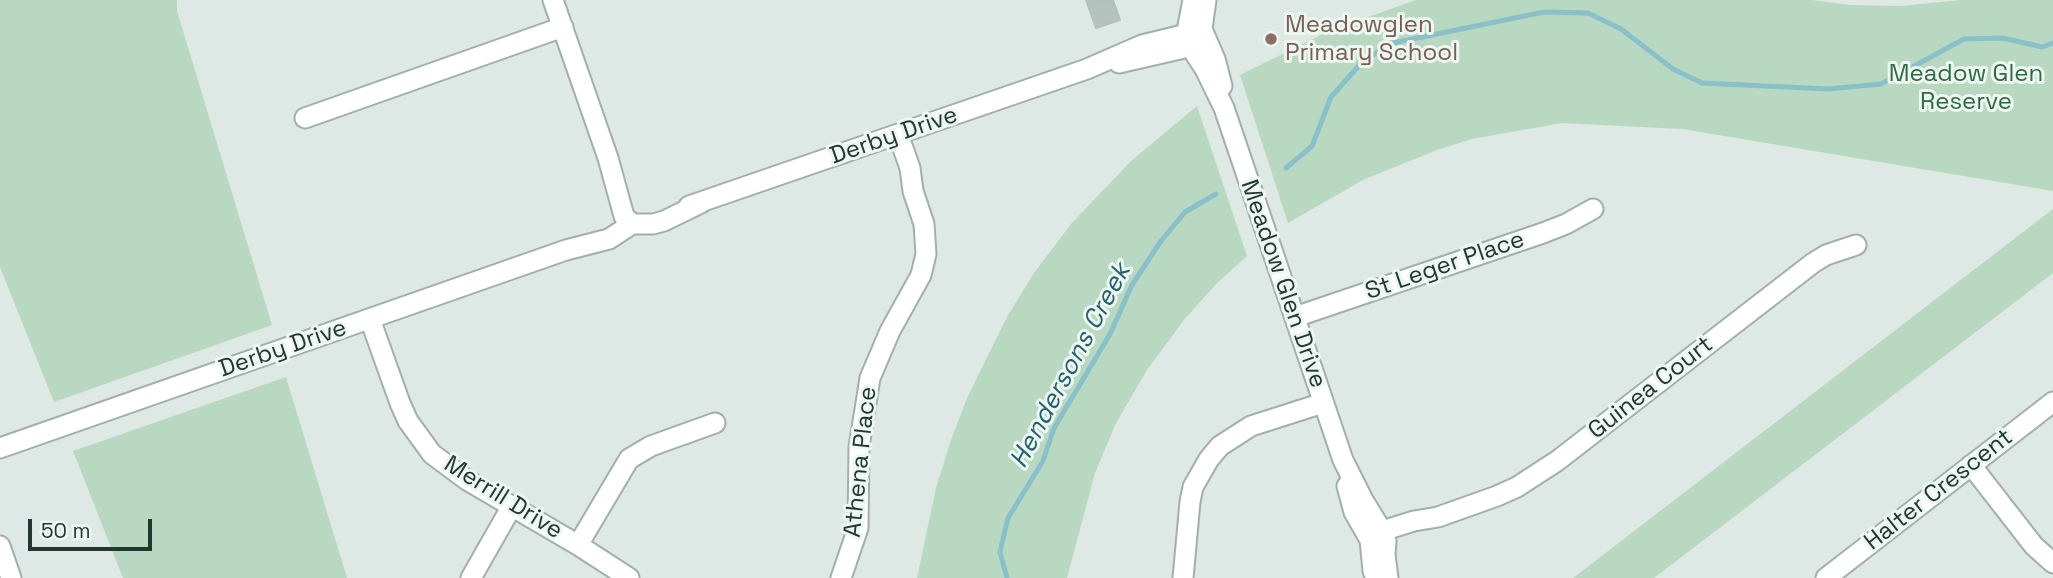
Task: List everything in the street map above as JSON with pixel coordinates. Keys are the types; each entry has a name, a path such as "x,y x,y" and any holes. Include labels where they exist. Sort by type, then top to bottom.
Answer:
{"street":[{"path":"553,0 629,217"},
{"path":"1193,0 1193,38"},
{"name":"Meadow Glen Drive","path":"1206,0 1193,38 1220,74 1224,108 1343,460 1350,501 1380,537 1388,578"},
{"path":"305,118 563,27"},
{"name":"Derby Drive","path":"0,448 566,250 629,217 701,203 1087,69 1147,58 1193,38"},
{"name":"Athena Place","path":"841,578 858,528 859,447 870,378 879,353 916,286 926,254 924,225 913,191 910,167 892,136"},
{"name":"St Leger Place","path":"1294,317 1542,233 1593,209"},
{"name":"Guinea Court","path":"1380,537 1497,496 1557,461 1814,263 1826,255 1856,245"},
{"name":"Merrill Drive","path":"370,319 400,403 421,440 447,467 629,578"},
{"name":"Halter Crescent","path":"1829,577 2053,402"},
{"path":"1183,578 1189,502 1193,487 1209,459 1228,440 1251,426 1323,403"},
{"path":"578,545 629,459 650,446 715,423"},
{"path":"1971,465 2034,545 2053,563"},
{"path":"471,578 513,506"},
{"name":"Meadow Glen Drive","path":"1376,578 1373,570 1380,537"},
{"path":"0,546 11,578"}],"green space":[{"path":"0,0 177,0 177,11 272,325 54,402 0,267"},
{"name":"Meadow Glen Reserve","path":"1416,0 1812,0 1850,5 1900,6 1962,0 2053,0 2053,191 1682,129 1562,123 1472,139 1437,150 1363,180 1288,223 1240,75 1329,31"},
{"path":"1197,106 1247,256 1217,283 1184,320 1147,370 1116,423 1095,473 1067,578 917,578 936,488 951,440 967,398 1007,317 1034,273 1071,224 1131,161"},
{"path":"2053,209 2053,273 1654,578 1573,578"},
{"path":"286,377 347,578 123,578 73,451"}],"building":[{"path":"1086,0 1113,0 1120,20 1096,28"}],"waterway":[{"name":"Hendersons Creek","path":"1286,168 1312,146 1331,97 1364,60 1393,43 1544,12 1588,13 1621,29 1673,69 1702,83 1828,89 1881,84 1964,39 2003,38 2042,47 2053,43"},
{"name":"Hendersons Creek","path":"1007,578 1000,552 1008,518 1043,461 1054,428 1110,334 1132,285 1161,241 1185,212 1216,194"}],"place":[{"name":"Meadowglen Primary School","path":"1271,39"}]}
